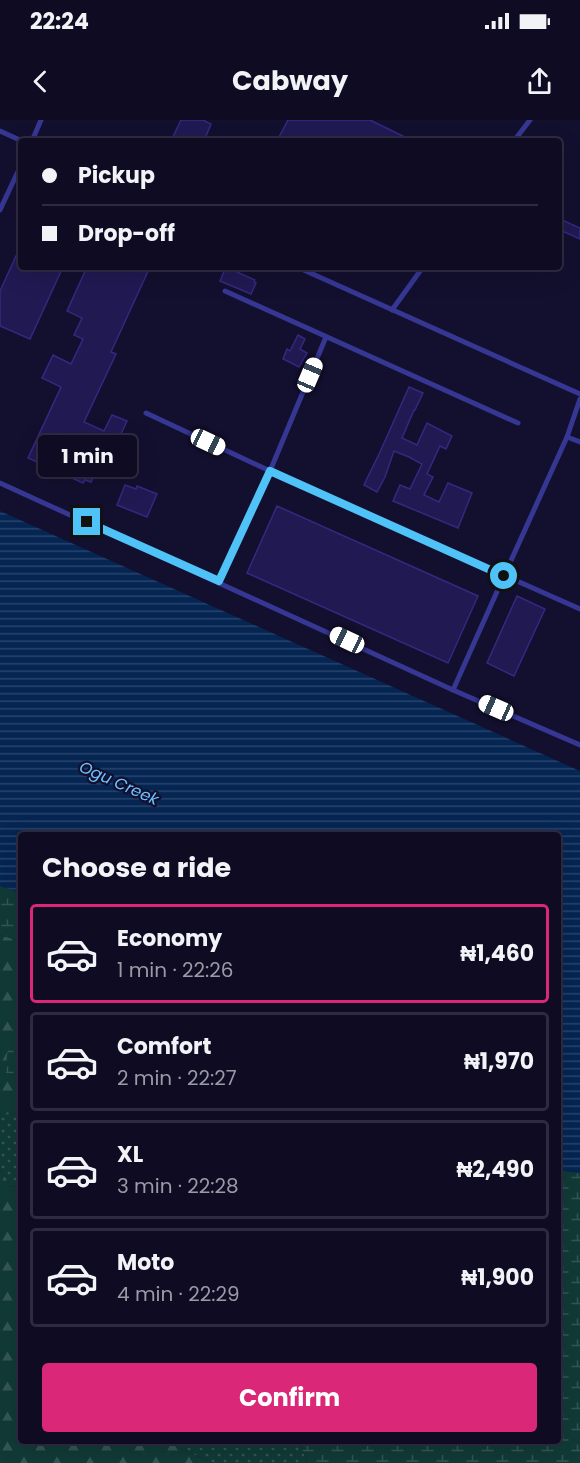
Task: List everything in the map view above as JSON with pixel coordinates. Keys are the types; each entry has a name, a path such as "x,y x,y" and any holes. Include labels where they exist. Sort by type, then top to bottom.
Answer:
{"lane":[{"path":"33,138 41,120"},
{"path":"516,138 530,120"},
{"path":"0,131 18,139"},
{"path":"0,210 18,171"},
{"path":"304,270 580,396 567,437 453,690"},
{"path":"392,310 421,270"},
{"path":"225,291 518,423"},
{"path":"219,581 270,471 326,337"},
{"path":"146,413 270,471 580,609"},
{"path":"567,437 580,442"},
{"path":"0,483 219,581 453,690 580,745"}],"green space":[{"path":"0,886 18,892 18,940 0,935"},
{"path":"0,935 18,940 18,1020 15,1022 7,1073 18,1075 18,1113 4,1115 0,1112"},
{"path":"18,1020 18,1075 6,1073 7,1055 15,1022"},
{"path":"0,1112 5,1115 18,1113 18,1188 10,1185 0,1169"},
{"path":"0,1169 10,1185 18,1188 18,1444 180,1444 181,1449 213,1463 0,1463"},
{"path":"561,1170 580,1173 580,1463 308,1463 300,1444 561,1444"},
{"path":"180,1444 300,1444 308,1463 213,1463 181,1449"}],"water":[{"name":"Ogu Creek","path":"0,511 580,771 580,1173 561,1170 561,832 18,832 18,892 0,886"}],"building":[{"path":"181,120 203,120 211,124 205,138 172,138"},
{"path":"288,120 370,120 407,138 279,138"},
{"path":"562,220 580,228 580,239 562,231"},
{"path":"18,252 18,270 62,270 30,339 0,326 0,291"},
{"path":"86,270 149,270 111,352 116,354 84,422 104,431 112,415 127,421 115,447 102,441 92,463 98,466 91,482 85,480 83,483 28,458 61,387 42,378 53,355 71,364 83,339 74,335 82,318 67,311"},
{"path":"225,270 233,270 255,280 256,283 251,294 220,281"},
{"path":"298,335 305,339 300,349 307,353 299,367 283,359 287,349 290,351"},
{"path":"409,387 423,393 402,438 417,445 427,423 452,436 446,449 440,446 427,474 433,477 424,495 439,502 448,483 472,493 458,528 393,501 400,485 410,489 422,464 409,457 394,451 377,492 364,485"},
{"path":"125,485 136,489 137,486 157,494 147,517 117,505"},
{"path":"277,506 478,596 448,663 247,573"},
{"path":"517,596 545,609 514,676 487,663"}],"route":[{"path":"87,522 219,581 270,471 504,576"}]}
